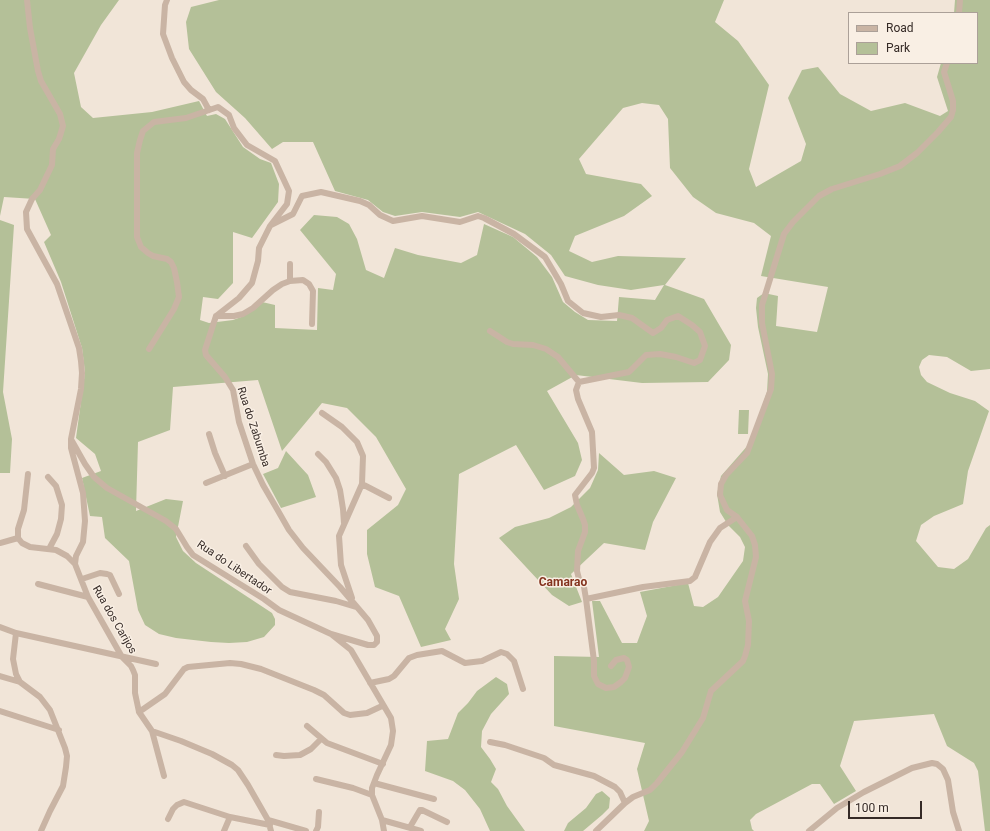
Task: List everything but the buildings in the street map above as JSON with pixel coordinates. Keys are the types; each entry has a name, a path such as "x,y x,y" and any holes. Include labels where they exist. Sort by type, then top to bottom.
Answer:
{"street":[{"path":"27,0 34,54 41,82 60,114 63,126 59,139 53,149 52,165 40,190 32,199 26,212 27,229 57,284 79,348 82,373 81,389 71,439 73,457 83,493 85,521 83,542 76,556 75,564"},
{"path":"167,0 165,5 163,34 172,58 184,82 191,90 203,99 209,110"},
{"path":"959,12 960,0"},
{"path":"596,831 625,803 633,797 650,790 657,783 682,752 703,718 711,691 743,661 748,645 749,621 745,601 756,557 755,545 752,536 737,517 727,510 720,495 721,484 726,475 747,453 771,389 772,374 762,323 762,305 784,234 793,222 819,196 832,189 900,166 917,153 938,132 951,117 953,110 953,101 944,72 947,64"},
{"path":"149,349 174,309 179,297 174,268 171,262 167,259 153,256 148,253 141,247 137,237 137,152 140,140 143,131 154,122 186,118 218,107 229,115 234,128 247,145 275,161 289,191 287,204 270,226 259,248 258,261 252,283 239,298 216,316"},
{"path":"270,226 293,214 302,196 321,192 360,201 369,205 380,215 393,221 422,216 460,222 478,216 514,234 545,257 561,284 568,301 583,313 601,317 619,315 632,318 653,333 667,320 678,316 700,332 705,346 700,360 694,363 660,354 646,355 629,372 580,382"},
{"path":"290,264 290,281"},
{"path":"216,316 234,316 243,314 253,308 273,290 290,281 297,280 307,281 313,291 312,324"},
{"name":"Rua do Zabumba","path":"216,316 205,350 206,355 225,377 233,390 239,422 263,485 289,530 303,548 340,586 355,605 373,628 377,636 377,642 374,645 368,645 331,634"},
{"path":"490,331 507,342 513,344 533,345 546,349 558,357 580,382"},
{"path":"580,382 576,390 592,432 594,459 592,473 575,495 577,505 585,525 585,532 578,551 577,571 578,579 584,587 594,661 594,676 598,684 606,688 614,687 621,682 628,672 628,663 626,658 619,658 611,666"},
{"path":"322,413 342,427 357,442 363,456 362,484 339,536 341,565 355,605"},
{"path":"209,434 225,476"},
{"name":"Rua do Libertador","path":"71,439 94,477 107,488 166,521 176,529 193,555 279,610 331,634"},
{"path":"318,454 326,462 336,478 342,503 344,523"},
{"path":"206,483 254,464"},
{"path":"28,474 24,510 18,529 18,538 22,543 30,547 56,550 67,556 75,564"},
{"path":"48,477 56,486 62,506 61,519 57,534 49,549"},
{"path":"362,484 389,498"},
{"path":"586,600 643,587 690,580 695,577 710,542 720,528 737,517"},
{"path":"0,543 18,538"},
{"path":"246,546 259,564 282,587 290,592 355,605"},
{"name":"Rua dos Carijos","path":"75,564 88,598 122,657 131,666 135,675 139,712 152,731 164,776"},
{"path":"82,579 100,573 107,574 110,576 119,594"},
{"path":"38,584 88,598"},
{"path":"0,627 16,633 156,664"},
{"path":"16,633 13,659 16,674 20,682"},
{"path":"331,634 351,650 382,706 391,718 393,731 391,745 374,783 372,795 382,820 384,831"},
{"path":"370,683 389,679 394,676 409,658 417,655 442,651 465,663 482,661 500,652 507,654 514,661 523,689"},
{"path":"139,712 165,694 184,669 188,667 230,663 261,669 314,690 324,695 344,713 350,715 368,713 382,706"},
{"path":"0,676 20,682 46,703 59,730 65,748 66,767 63,786 50,811 42,831"},
{"path":"0,711 59,730"},
{"path":"307,726 321,738 335,746 383,764"},
{"path":"152,731 212,754 232,765 238,770 248,785 270,826"},
{"path":"276,755 300,755 311,749 321,738"},
{"path":"490,742 505,745 544,758 554,765 601,779 615,787 620,792 625,803"},
{"path":"809,831 837,808 912,768 928,763 937,764 943,769 948,780 953,812 959,831"},
{"path":"316,779 353,788 372,795"},
{"path":"374,783 434,799"},
{"path":"168,820 173,809 177,805 184,802 230,817 270,826 306,831"},
{"path":"410,827 420,810 447,822"},
{"path":"316,831 318,827 319,812"},
{"path":"224,831 230,817"},
{"path":"382,820 421,831"}],"green space":[{"path":"0,0 119,0 101,25 74,73 81,107 93,118 152,112 199,101 207,116 216,114 225,119 243,147 260,159 271,163 279,184 278,202 252,238 233,232 233,283 218,299 203,297 200,320 209,323 233,320 244,316 262,302 275,305 275,328 317,330 318,288 333,290 336,274 300,230 314,215 337,217 349,224 357,239 366,270 384,278 395,248 418,255 461,263 477,255 484,224 513,237 537,257 552,277 563,302 575,312 588,320 617,321 619,297 655,300 664,285 631,290 598,285 565,276 551,255 525,234 478,212 460,217 422,212 395,216 383,212 368,200 335,191 313,142 283,142 272,149 245,118 216,92 189,49 186,22 191,7 219,0 724,0 715,22 738,41 769,85 749,169 756,187 801,161 806,144 788,98 802,70 818,67 840,94 871,111 905,103 940,116 948,111 937,77 941,64 978,64 978,12 954,12 955,0 990,0 990,369 971,371 947,357 929,355 922,360 919,367 921,375 927,382 950,393 975,401 989,411 968,471 963,504 934,516 921,525 916,541 938,567 954,569 968,559 986,528 990,525 990,831 985,831 978,771 974,763 947,746 934,714 854,721 840,766 856,791 834,804 820,784 812,784 756,814 750,820 754,831 644,831 649,821 637,769 645,743 554,726 554,656 599,657 592,601 600,601 622,643 637,643 647,616 640,592 688,583 694,606 703,607 718,597 743,561 745,547 740,537 728,525 720,512 717,494 721,476 749,444 767,392 768,374 758,327 756,308 757,298 764,293 778,296 776,326 817,332 828,287 761,276 771,236 754,223 716,213 693,197 670,168 668,119 659,105 642,103 623,108 579,159 586,174 641,184 652,196 624,216 575,236 569,251 592,262 618,256 686,258 665,285 704,299 731,345 729,360 708,382 642,383 576,375 547,391 578,443 582,460 575,476 544,490 516,445 459,474 454,564 459,599 445,629 451,640 421,647 399,596 375,587 367,554 367,530 398,505 406,489 376,437 347,408 322,403 282,451 258,380 173,387 170,430 138,442 136,511 166,499 183,501 176,537 183,551 196,563 272,613 275,619 275,625 264,637 247,642 229,643 176,638 159,634 145,625 138,610 129,561 105,538 102,517 90,516 82,478 101,471 95,454 76,438 85,372 82,348 61,282 44,242 51,235 35,199 4,197 0,216"},
{"path":"0,220 14,225 3,392 12,439 10,473 0,473"},
{"path":"739,410 749,410 748,434 738,434"},
{"path":"286,451 308,475 316,497 281,508 263,474 278,468"},
{"path":"599,453 624,475 654,471 676,478 653,522 645,550 604,543 571,574 582,602 569,606 552,595 499,538 515,527 549,518 571,507 590,488 598,470"},
{"path":"496,677 507,684 509,694 491,714 482,731 481,747 496,769 491,782 498,789 507,806 525,831 490,831 480,809 465,790 453,781 425,771 427,741 448,739 458,713 477,691"},
{"path":"602,791 610,798 609,808 583,831 564,831 568,823 586,808 596,794"}],"district":[{"name":"Camarao","path":"563,583"}]}
